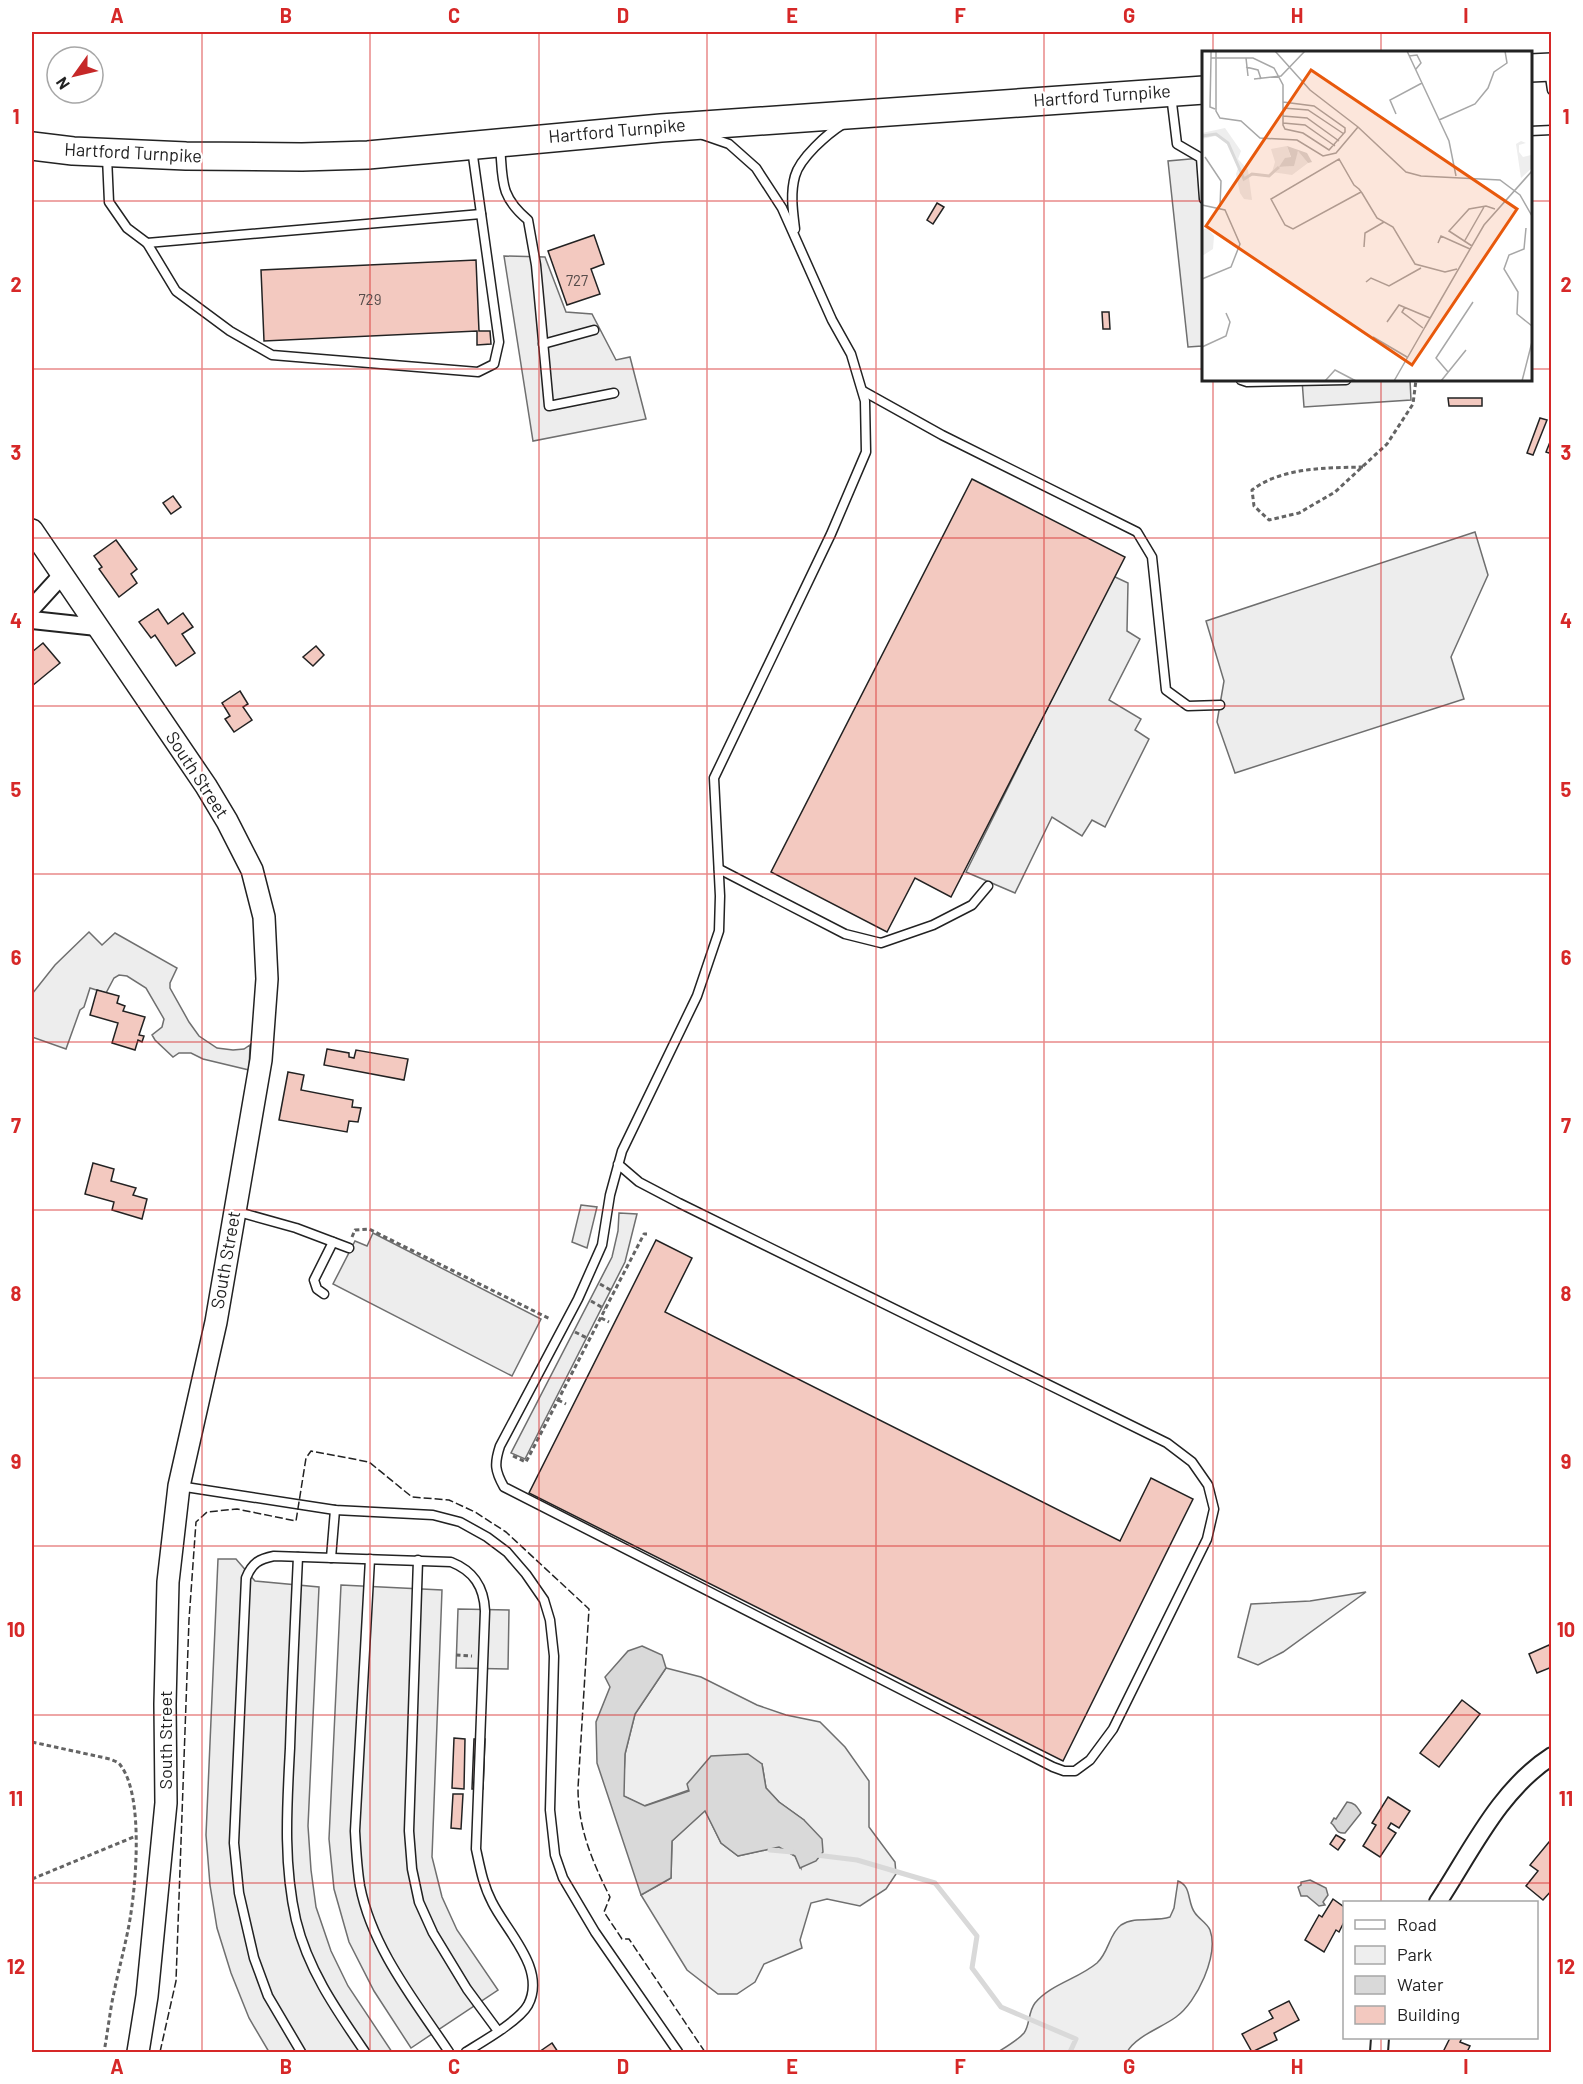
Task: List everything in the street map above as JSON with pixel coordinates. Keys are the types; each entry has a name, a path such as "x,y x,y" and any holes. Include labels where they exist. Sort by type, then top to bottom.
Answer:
{"main road":[{"name":"Hartford Turnpike","path":"32,146 107,153 302,158 390,153 678,126 1202,90"}],"street":[{"name":"South Street","path":"32,530 227,820 252,870 264,917 267,950 261,1060 216,1322 179,1486 168,1581 165,1704 166,1803 147,1996 138,2052"},
{"path":"32,608 62,574"},
{"path":"32,620 97,627"},
{"path":"1439,1901 1488,1823 1513,1790 1551,1756"}],"lane":[{"path":"1170,92 1177,144 1202,158"},
{"path":"797,238 792,207 795,175 825,136 856,114"},
{"path":"618,1164 639,1182 679,1203 1167,1443 1192,1462 1208,1485 1214,1509 1207,1539 1113,1729 1090,1760 1075,1771 1064,1771 1053,1767 504,1487 496,1474 496,1457 500,1446 578,1299 602,1245 610,1195 618,1164 622,1151 700,985 719,931 719,869 714,778 831,534 866,452 863,391 850,354 832,320 782,208 756,168 729,144 678,126"},
{"path":"1532,131 1551,130"},
{"path":"500,142 506,197 514,209 528,220 536,265 549,406 614,393"},
{"path":"107,153 109,202 127,228 147,243 176,291 230,331 272,355 478,372 494,364 499,342 471,145"},
{"path":"147,243 481,214"},
{"path":"543,344 594,330"},
{"path":"1244,381 1296,381"},
{"path":"863,391 942,435 1137,532 1152,557 1166,690 1188,706 1220,705"},
{"path":"719,869 844,934 881,943 933,924 972,905 988,886"},
{"path":"235,1211 296,1228 349,1248"},
{"path":"324,1294 317,1289 314,1280 333,1242"},
{"path":"179,1486 335,1510 433,1515 460,1522 487,1537 507,1552 544,1600 550,1620 554,1656 550,1810 555,1855 563,1878 595,1932 678,2052"},
{"path":"331,1558 335,1510"},
{"path":"301,2052 268,1996 254,1958 239,1893 234,1843 246,1578 251,1567 260,1559 274,1556 451,1562 472,1574 480,1585 484,1597 476,1849 485,1887 530,1966 533,1986 528,2005 514,2020 466,2052"},
{"path":"298,1557 286,1858 296,1921 309,1957 330,2000 365,2052"},
{"path":"370,1559 355,1831 360,1888 377,1937 392,1965 448,2052"},
{"path":"418,1560 409,1831 412,1869 418,1902 433,1933 467,1989 498,2031"}],"path":[{"path":"1363,467 1328,468 1284,475 1264,481 1252,490 1254,506 1269,520 1299,513 1335,492 1363,467 1387,444 1413,404 1416,381"},
{"path":"352,1239 355,1230 369,1228 550,1319"},
{"path":"513,1456 526,1462 644,1233 647,1234"},
{"path":"601,1318 609,1322"},
{"path":"573,1331 589,1339"},
{"path":"558,1400 566,1404"},
{"path":"32,1742 110,1759 120,1764 134,1795 136,1811 134,1883 129,1923 104,2052"},
{"path":"32,1879 136,1836"}],"green space":[{"path":"1366,1592 1283,1652 1258,1665 1238,1657 1251,1604 1310,1601"},
{"path":"666,1668 701,1677 757,1705 786,1715 820,1722 845,1747 869,1781 869,1827 895,1862 896,1874 886,1889 860,1906 827,1899 811,1903 800,1940 802,1948 764,1964 755,1982 737,1994 718,1994 687,1970 641,1895 671,1878 672,1841 705,1810 721,1843 738,1856 779,1847 795,1856 801,1868 804,1820 779,1802 766,1788 762,1764 644,1806 623,1796 625,1754 635,1714"},
{"path":"1178,1881 1185,1887 1193,1909 1209,1928 1212,1940 1209,1965 1198,1989 1184,2010 1136,2041 1127,2052 998,2052 1024,2033 1033,2007 1041,1996 1090,1969 1101,1959 1114,1933 1121,1925 1132,1921 1170,1917 1174,1908"}],"shaded area":[{"path":"1201,158 1202,160 1202,346 1188,347 1168,161"},
{"path":"504,256 545,257 566,312 592,314 616,360 630,357 646,419 533,441"},
{"path":"1302,381 1410,381 1411,400 1304,407"},
{"path":"1475,532 1488,575 1451,657 1464,699 1235,773 1217,722 1224,681 1206,621"},
{"path":"1113,576 1128,583 1127,631 1140,639 1109,700 1141,719 1135,730 1149,739 1105,827 1092,820 1082,836 1052,817 1015,893 966,872"},
{"path":"89,932 102,945 115,933 177,968 170,988 189,1022 199,1036 217,1048 244,1049 250,1045 249,1070 203,1059 191,1053 179,1053 173,1057 152,1035 162,1027 164,1019 146,988 127,976 119,975 114,978 106,993 90,988 66,1049 32,1037 32,994 55,965"},
{"path":"581,1205 597,1207 587,1248 572,1242"},
{"path":"619,1213 637,1214 625,1262 525,1459 511,1453 612,1257 618,1231"},
{"path":"373,1233 541,1319 512,1376 333,1284 355,1241 367,1246"},
{"path":"218,1559 236,1559 255,1581 319,1587 308,1826 316,1907 331,1951 348,1986 392,2052 269,2052 249,2018 231,1973 217,1928 210,1885 206,1835"},
{"path":"341,1585 442,1590 432,1857 442,1897 457,1930 498,1990 411,2048 374,1991 349,1942 334,1889 329,1839"},
{"path":"458,1609 509,1610 508,1669 456,1668"}],"water":[{"path":"642,1646 662,1655 666,1668 635,1714 625,1754 624,1796 645,1806 689,1791 687,1784 711,1756 748,1754 762,1764 766,1788 779,1802 804,1820 822,1839 823,1852 816,1861 800,1868 795,1856 779,1847 738,1856 721,1843 705,1811 672,1841 671,1878 641,1895 597,1763 596,1722 610,1687 605,1677 628,1651"},
{"path":"1347,1802 1354,1804 1361,1813 1345,1833 1342,1833 1331,1823"},
{"path":"1310,1880 1326,1888 1328,1895 1323,1902 1325,1905 1319,1906 1307,1896 1301,1896 1298,1887 1301,1882"}],"building":[{"path":"937,203 944,207 933,224 927,220"},
{"path":"594,235 604,264 591,269 600,294 567,305 548,251"},
{"path":"476,260 479,331 490,331 491,344 477,345 477,331 264,341 261,270"},
{"path":"1102,312 1109,312 1110,329 1103,329"},
{"path":"1448,398 1482,398 1482,406 1449,406"},
{"path":"1540,418 1547,420 1533,455 1527,453"},
{"path":"1552,437 1552,454 1546,452"},
{"path":"972,479 1125,557 951,897 915,878 887,932 771,872"},
{"path":"173,496 181,507 171,514 163,503"},
{"path":"116,540 137,569 131,574 137,583 119,597 99,569 102,567 94,556"},
{"path":"158,609 168,624 183,613 193,627 182,634 195,653 176,666 155,635 151,638 139,622"},
{"path":"43,643 60,663 32,686 32,652"},
{"path":"316,646 324,655 313,666 303,657"},
{"path":"240,691 248,704 243,707 252,720 234,732 225,719 230,716 222,703"},
{"path":"97,990 119,996 117,1003 125,1006 123,1011 145,1017 139,1035 144,1036 142,1042 138,1040 135,1050 112,1043 118,1023 90,1015"},
{"path":"327,1049 349,1053 349,1057 354,1058 356,1050 408,1059 404,1080 324,1065"},
{"path":"288,1072 304,1075 301,1090 353,1100 352,1107 361,1108 358,1122 349,1121 347,1132 279,1120"},
{"path":"93,1163 114,1169 111,1181 136,1188 133,1195 147,1199 142,1219 112,1210 114,1202 85,1194"},
{"path":"656,1240 692,1258 665,1312 1120,1541 1151,1478 1193,1499 1063,1761 529,1493"},
{"path":"1549,1645 1552,1651 1552,1667 1537,1673 1529,1654"},
{"path":"1462,1700 1480,1714 1439,1767 1420,1753"},
{"path":"454,1738 465,1739 464,1789 452,1788"},
{"path":"474,1739 485,1739 483,1789 472,1789"},
{"path":"453,1794 463,1794 461,1829 451,1828"},
{"path":"1388,1797 1410,1811 1399,1828 1391,1823 1388,1828 1396,1833 1380,1857 1363,1846 1376,1825 1372,1823"},
{"path":"1336,1835 1345,1840 1338,1850 1330,1844"},
{"path":"1549,1842 1552,1844 1552,1890 1543,1900 1526,1886 1538,1871 1530,1865"},
{"path":"1333,1899 1343,1906 1343,1924 1339,1932 1336,1930 1324,1952 1305,1940 1319,1915 1322,1917"},
{"path":"1289,2001 1299,2020 1274,2033 1277,2040 1252,2052 1242,2034 1273,2018 1269,2011"},
{"path":"1450,2039 1462,2039 1460,2042 1470,2046 1467,2052 1443,2052"},
{"path":"552,2043 558,2052 539,2052"}],"waterway":[{"path":"770,1850 792,1852"},
{"path":"816,1855 857,1860 935,1883 977,1936 972,1968 1001,2007 1076,2039 1070,2052"}],"fence":[{"path":"160,2052 176,1981 189,1620 196,1522 207,1512 237,1509 296,1521 306,1458 311,1451 369,1462 412,1497 449,1500 475,1512 506,1532 589,1609 578,1788 583,1831 597,1870 610,1897 604,1912 622,1939 629,1939 705,2052"}]}
